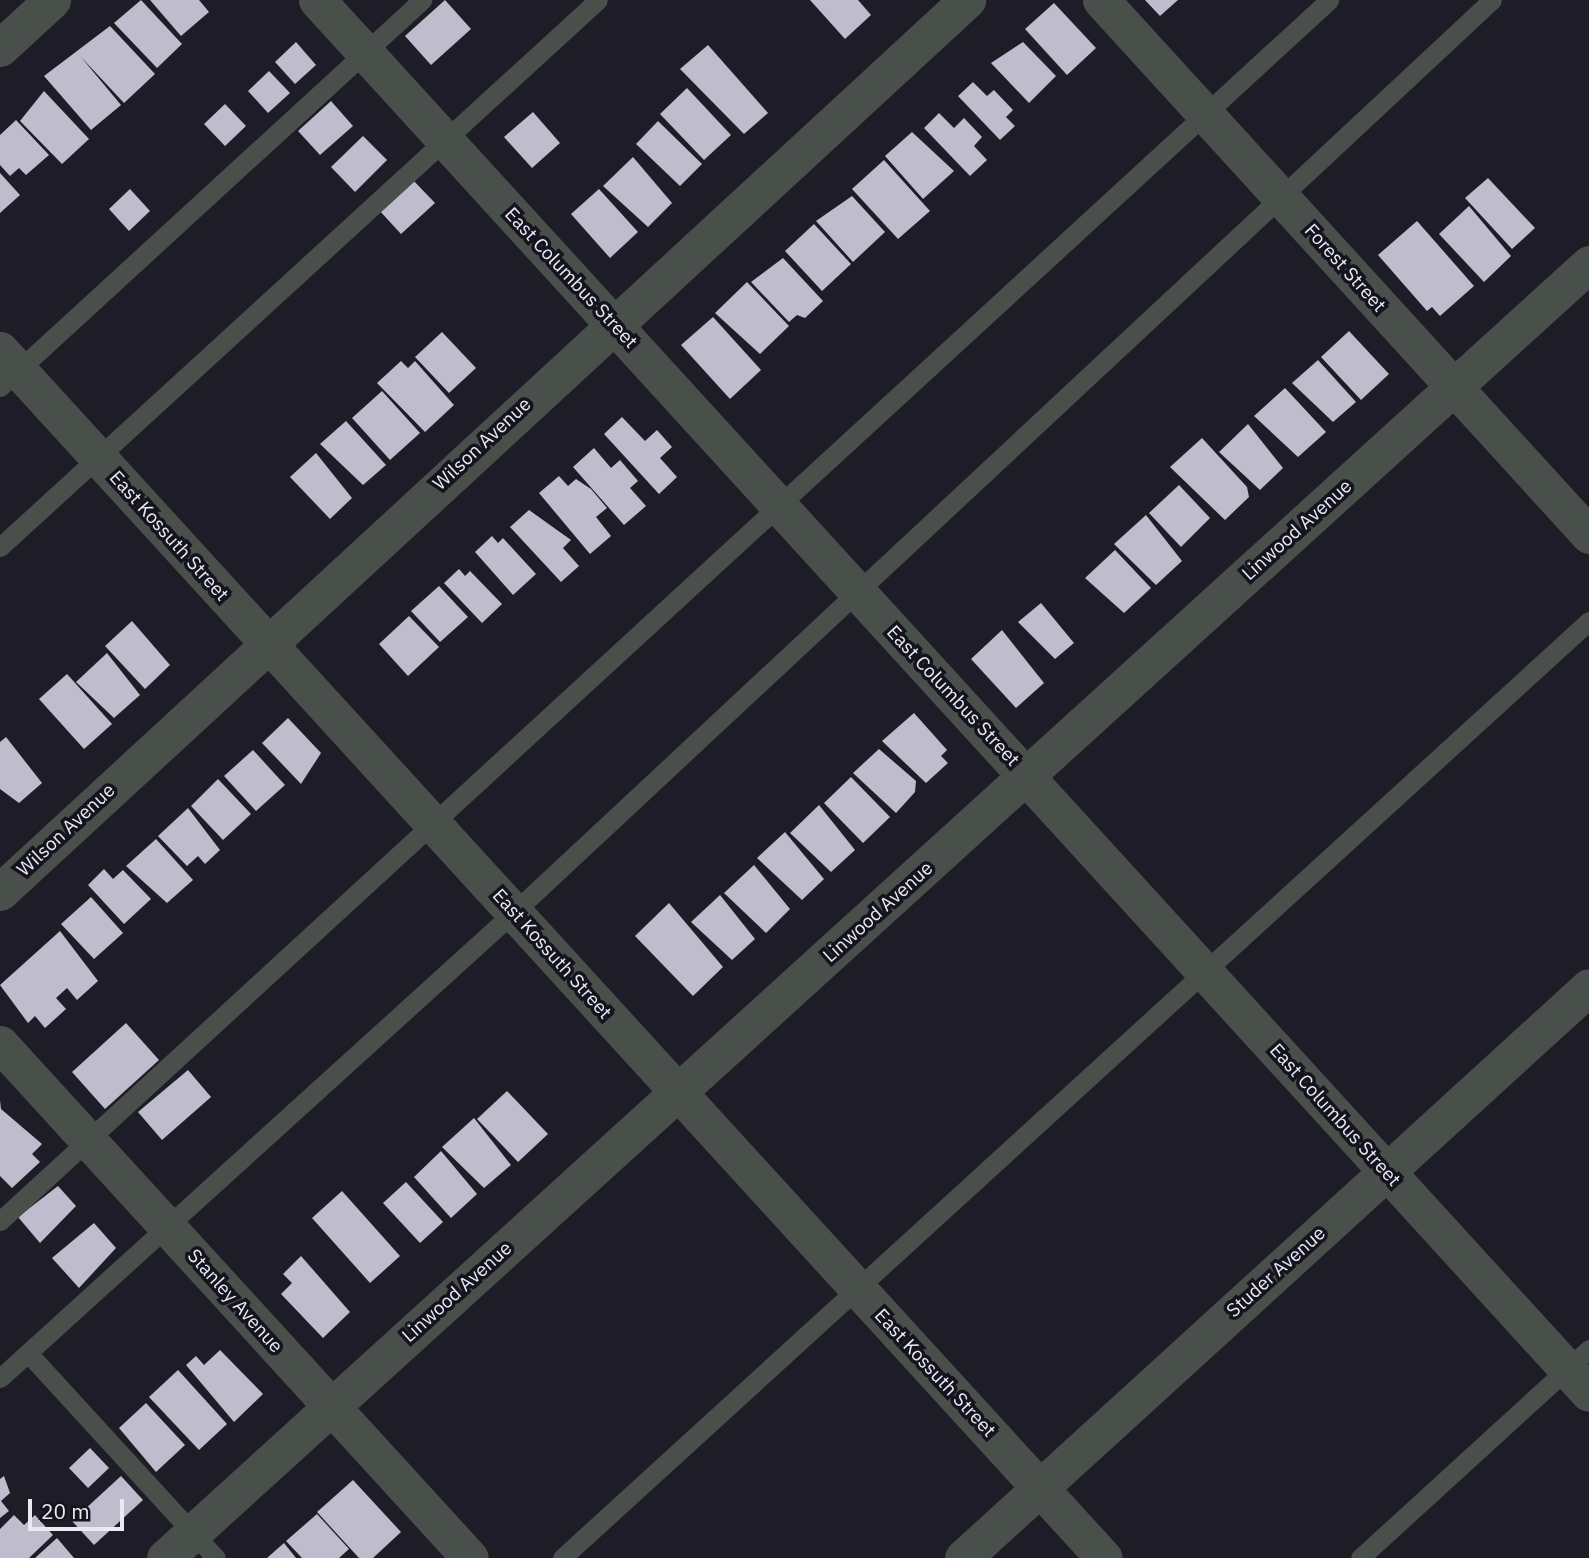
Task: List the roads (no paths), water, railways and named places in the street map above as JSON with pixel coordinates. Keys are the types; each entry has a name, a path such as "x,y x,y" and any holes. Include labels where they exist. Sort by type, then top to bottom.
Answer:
{"street":[{"path":"0,48 51,0"},
{"name":"East Columbus Street","path":"317,0 1387,1171 1582,1370"},
{"name":"Wilson Avenue","path":"0,892 267,642 967,0"},
{"name":"Forest Street","path":"1101,0 1589,535"},
{"name":"Linwood Avenue","path":"165,1558 204,1545 331,1406 1589,264"},
{"name":"East Kossuth Street","path":"6,369 98,457 1104,1558"},
{"name":"Studer Avenue","path":"963,1558 1589,987"},
{"name":"Stanley Avenue","path":"0,1044 470,1558"}],"lane":[{"path":"6,369 422,0"},
{"path":"0,547 598,0"},
{"path":"0,1221 775,502 1206,115 1329,0"},
{"path":"0,1378 514,912 855,590 1492,0"},
{"path":"562,1558 1589,621"},
{"path":"28,1353 204,1545"},
{"path":"1360,1558 1582,1370"}]}
